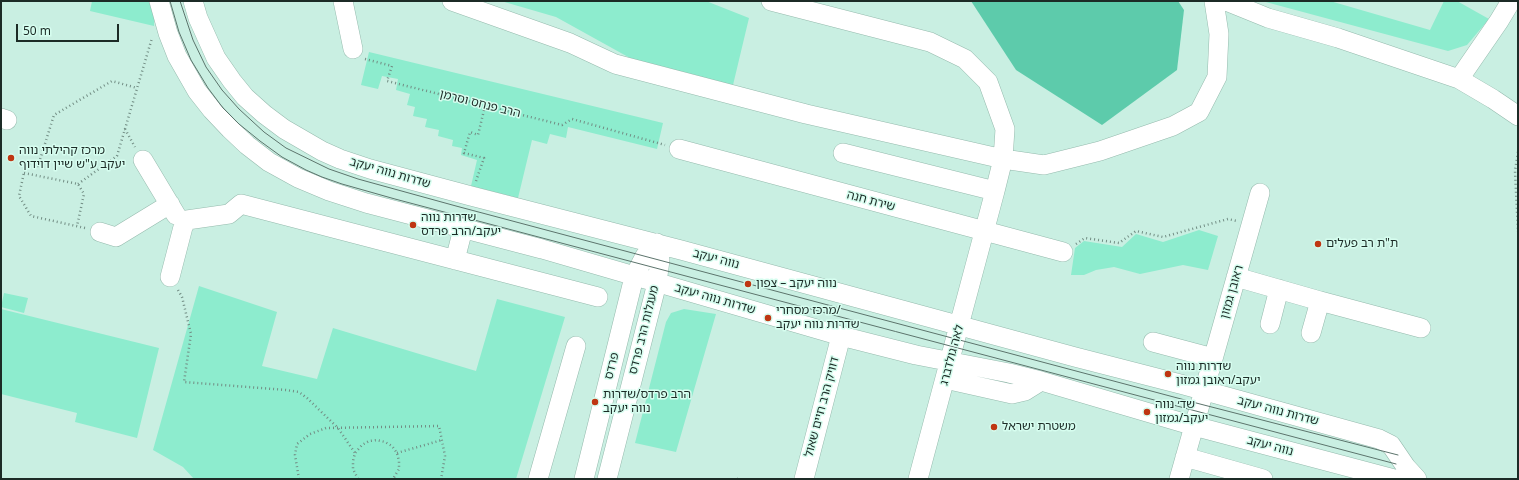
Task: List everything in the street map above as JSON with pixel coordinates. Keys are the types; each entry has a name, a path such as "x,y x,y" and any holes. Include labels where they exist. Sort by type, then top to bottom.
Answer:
{"street":[{"path":"159,1 168,33 181,62 197,91 230,129 247,145 269,162 298,178 329,191 366,203 542,249 634,277"},
{"name":"שדרות נווה יעקב","path":"193,1 207,39 216,58 245,97 284,129 311,145 340,159 370,168 471,196 657,243"},
{"path":"343,1 353,49"},
{"path":"452,1 570,43 615,64 806,114 1003,159 1044,165 1100,151 1173,126 1199,112 1217,77 1219,34 1214,1"},
{"name":"לאה גולדברג","path":"771,1 930,42 965,59 988,82 1005,129 1003,159 948,371 918,479"},
{"path":"1226,1 1268,18 1345,41 1459,79 1518,116"},
{"path":"1459,79 1511,1"},
{"name":"שירת חנה","path":"679,149 1062,252"},
{"path":"843,152 995,191"},
{"path":"143,160 184,227"},
{"name":"ראובן גמזון","path":"1179,479 1260,193"},
{"path":"100,232 116,237 170,204"},
{"path":"170,277 187,220 229,214 241,204 598,297"},
{"path":"455,260 463,229"},
{"name":"מעגלות הרב פרדס","path":"634,277 645,256 657,243"},
{"name":"מעגלות הרב פרדס","path":"607,479 657,283 660,260 657,243"},
{"name":"נווה יעקב","path":"657,243 960,325"},
{"name":"שדרות נווה יעקב","path":"634,277 841,336"},
{"name":"פרדס","path":"584,479 634,277"},
{"path":"1236,277 1421,328"},
{"path":"1270,324 1279,289"},
{"path":"1311,333 1320,301"},
{"name":"שדרות נווה יעקב","path":"960,325 1204,390 1386,441 1417,479"},
{"path":"841,336 916,355 948,371"},
{"name":"דוויק הרב חיים שאול","path":"804,479 841,336"},
{"path":"1153,342 1213,358"},
{"path":"538,479 576,346"},
{"name":"נווה יעקב","path":"948,371 1012,394 1025,391 1041,381 1194,426 1394,479"},
{"path":"1185,457 1263,479"}],"path":[{"path":"24,173 78,184 117,156 153,36 168,33"},
{"name":"הרב פנחס וסרמן","path":"353,49 355,57 392,66 387,81 562,125 572,119 679,149"},
{"path":"100,232 31,216 19,196 26,163 38,166 54,115 112,81 137,88"},
{"path":"471,196 484,158 464,153 470,132 478,135 485,106"},
{"path":"125,129 143,160"},
{"path":"1518,152 1515,171 1518,232"},
{"path":"77,226 84,194 78,184"},
{"path":"1062,252 1085,238 1119,243 1136,230 1163,237 1228,219 1251,225"},
{"path":"170,277 182,297 191,334 184,382 299,392 338,428 355,453"},
{"path":"299,479 295,455 297,444 310,434 326,428 439,426 445,456 441,479"},
{"path":"358,479 353,469 355,453 362,445 369,441 377,440 392,446 397,453 399,469 393,479"},
{"path":"397,453 442,440"}],"green space":[{"path":"92,1 149,1 154,17 154,26 90,11"},
{"path":"501,1 706,1 749,18 733,85 630,58 556,17"},
{"path":"971,1 1178,1 1184,10 1177,70 1102,125 1016,70"},
{"path":"1262,1 1330,1 1430,30 1444,1 1457,1 1489,19 1467,45 1448,51"},
{"path":"369,52 663,123 657,149 568,127 566,138 550,134 547,144 532,140 518,198 471,186 477,160 461,155 462,148 452,146 453,140 438,136 439,130 425,127 427,119 413,116 415,107 407,105 410,94 396,90 398,79 382,76 378,89 361,85"},
{"path":"1199,230 1218,236 1208,270 1183,265 1140,274 1114,267 1096,270 1084,275 1071,275 1075,248 1084,241 1122,247 1136,234 1163,242"},
{"path":"199,286 277,312 262,366 317,379 333,328 476,371 497,299 565,317 516,479 194,479 183,467 153,450"},
{"path":"4,293 28,298 24,313 1,307"},
{"path":"1,309 159,348 137,438 75,422 77,413 1,394"},
{"path":"684,309 716,314 676,452 635,443 666,322 671,313"}],"tram line":[{"path":"170,1 179,32 191,60 208,88 223,108 239,124 282,157 322,177 395,199 1396,464"},
{"path":"180,1 193,40 206,67 222,90 239,109 264,132 286,148 329,169 358,179 456,206 1200,404 1398,455"}],"place":[{"name":"מרכז קהילתי נווה יעקב ע\"ש שיין דוידוף","path":"11,158"},
{"name":"שדרות נווה יעקב/הרב פרדס","path":"413,225"},
{"name":"ת\"ת רב פעלים","path":"1318,244"},
{"name":"נווה יעקב – צפון","path":"748,284"},
{"name":"מרכז מסחרי/ שדרות נווה יעקב","path":"768,318"},
{"name":"שדרות נווה יעקב/ראובן גמזון","path":"1168,374"},
{"name":"הרב פרדס/שדרות נווה יעקב","path":"595,402"},
{"name":"שד׳ נווה יעקב/גמזון","path":"1147,412"},
{"name":"משטרת ישראל","path":"994,427"}]}
